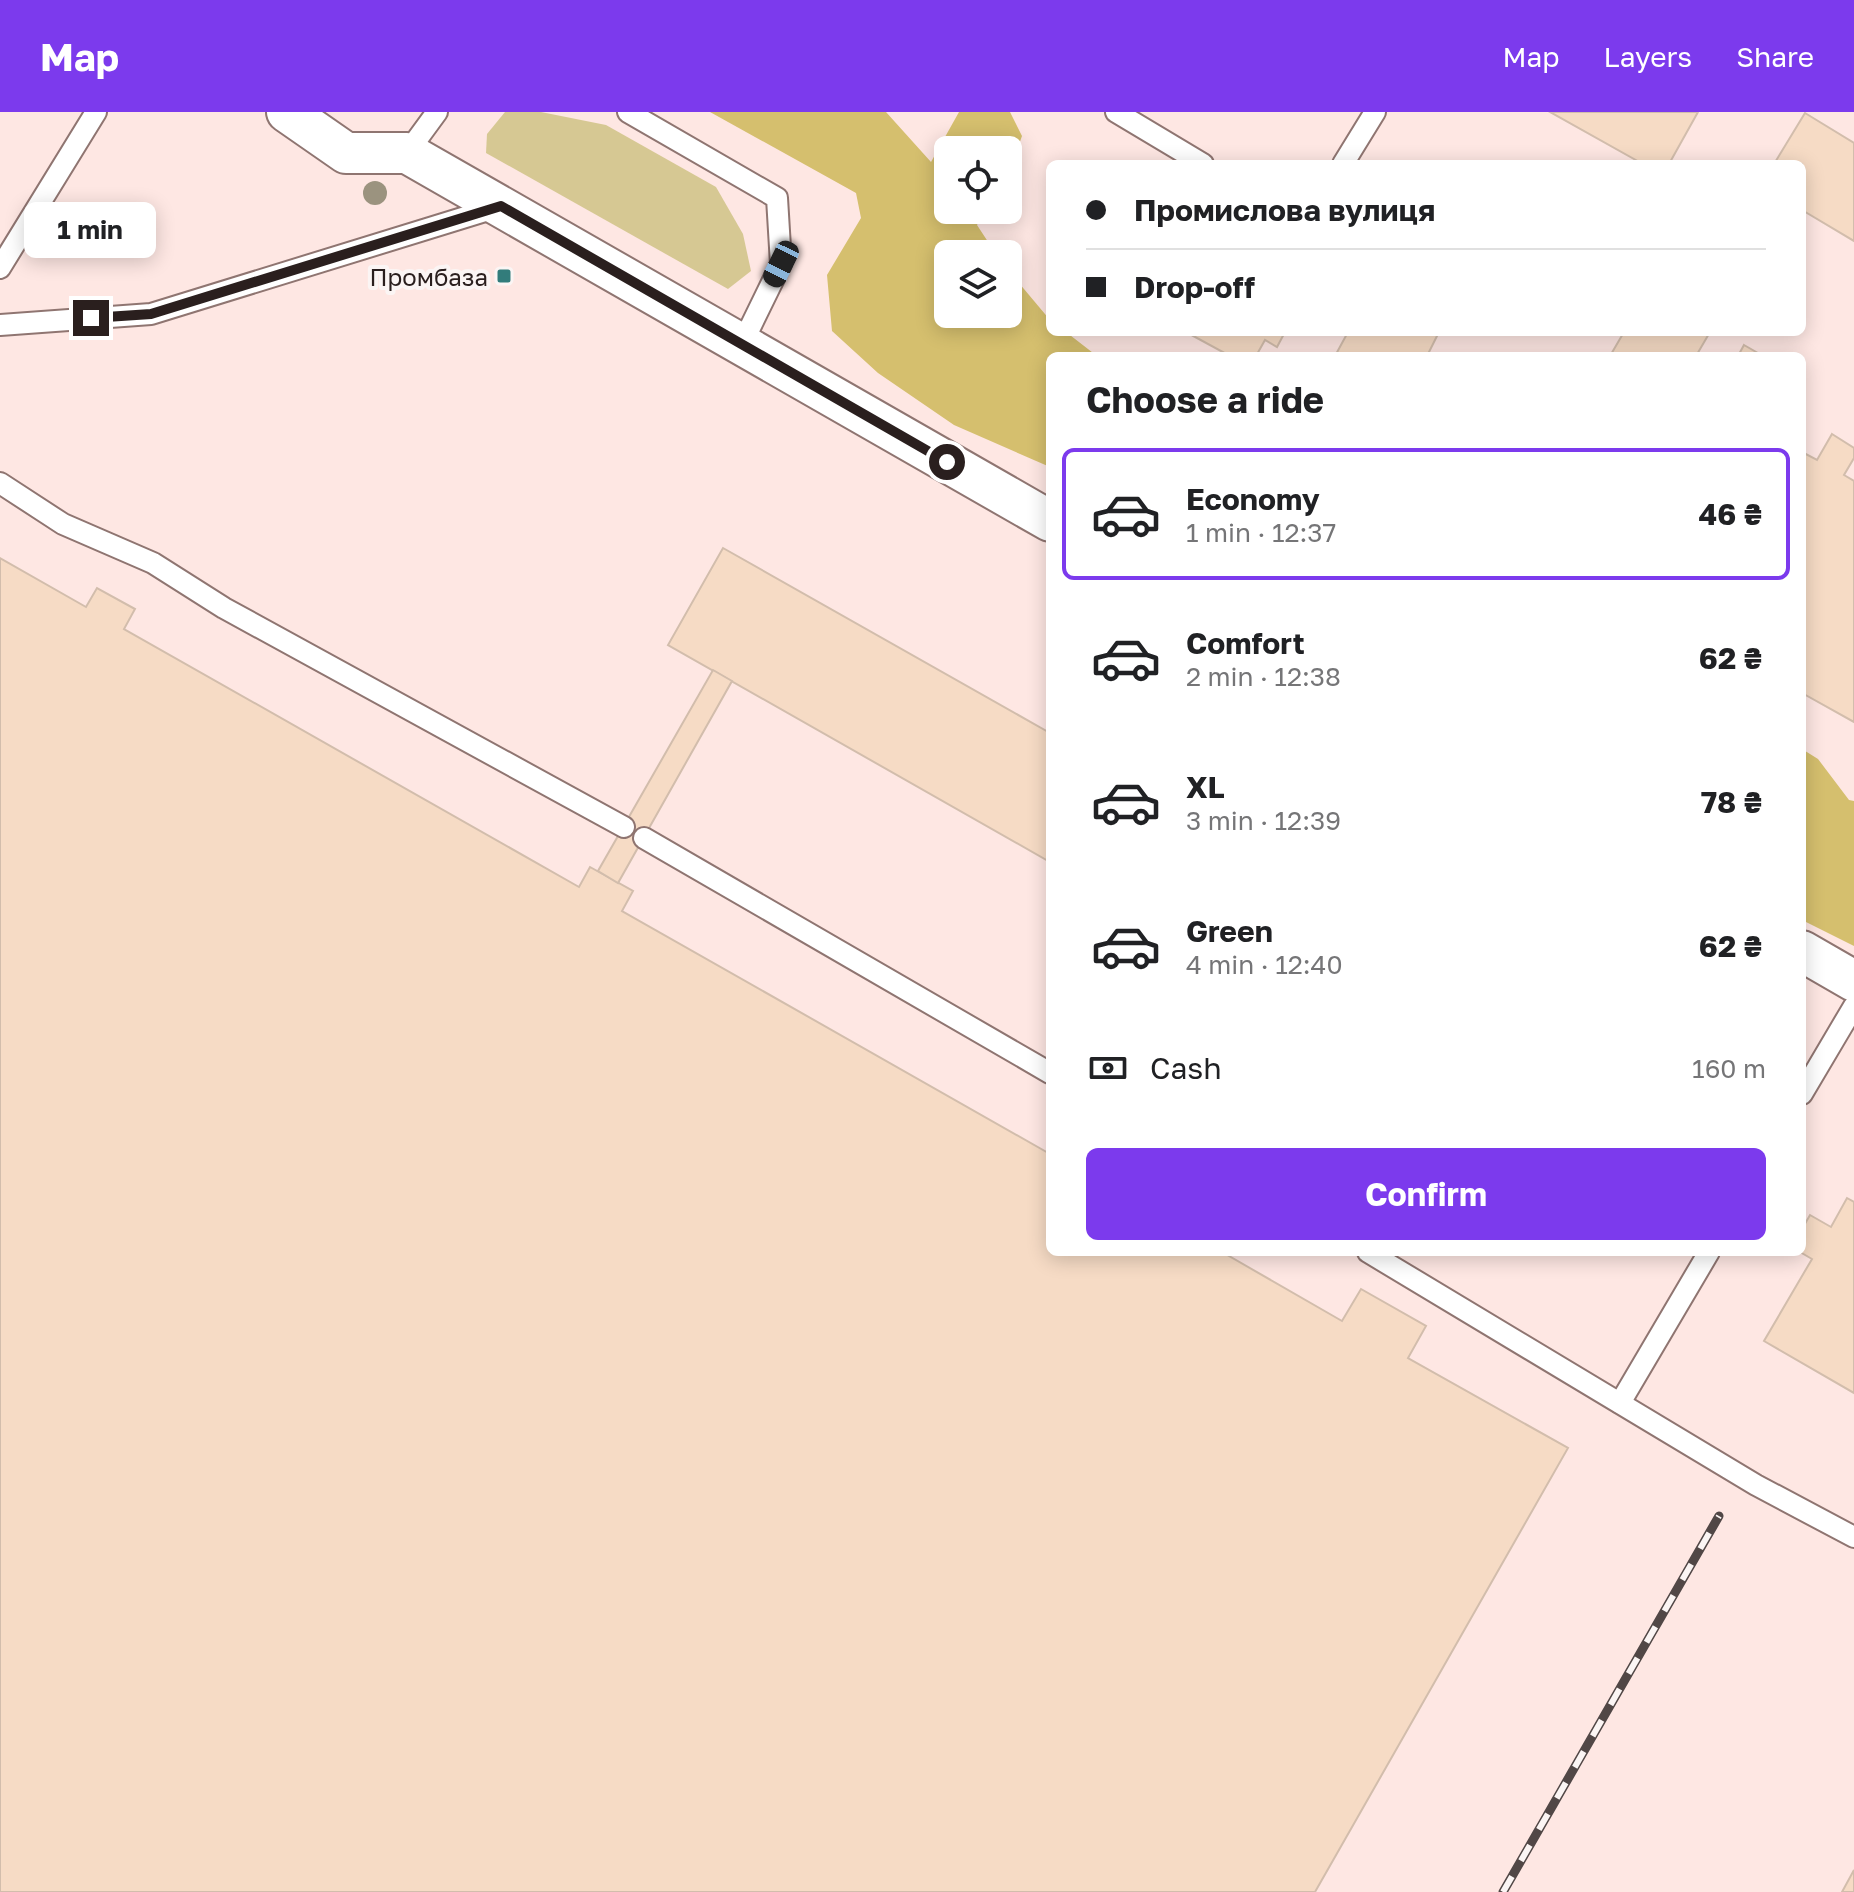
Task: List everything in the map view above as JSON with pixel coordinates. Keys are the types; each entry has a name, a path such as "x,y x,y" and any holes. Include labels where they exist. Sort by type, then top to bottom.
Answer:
{"street":[{"path":"287,112 346,153 407,153 1046,519"},
{"path":"1806,953 1854,981"}],"lane":[{"path":"0,268 96,112"},
{"path":"407,153 437,112"},
{"path":"628,112 777,198 781,264 742,344"},
{"path":"1116,112 1196,160"},
{"path":"1345,160 1375,112"},
{"path":"0,325 151,314 501,206"},
{"path":"0,483 63,524 153,563 224,608 624,827"},
{"path":"644,838 1046,1071"},
{"path":"1806,1087 1854,1006"},
{"path":"1375,1256 1756,1485 1854,1537"},
{"path":"1620,1403 1707,1256"}],"shaded area":[{"path":"0,112 1854,112 1854,1892 0,1892"},
{"path":"505,112 541,112 606,125 716,187 743,234 751,271 728,289 486,153 487,134"},
{"path":"710,112 886,112 931,162 934,157 934,224 978,224 987,240 934,240 934,328 1022,328 1022,287 1046,315 1046,336 1071,336 1092,352 1046,352 1046,465 954,425 878,373 832,331 827,275 861,218 856,193"},
{"path":"959,112 1010,112 1022,136 946,136"},
{"path":"1806,752 1818,759 1849,800 1854,801 1854,946 1806,922"}],"building":[{"path":"1550,112 1698,112 1671,160 1636,160"},
{"path":"1805,113 1854,143 1854,241 1806,212 1806,160 1776,160"},
{"path":"1193,336 1283,336 1277,347 1265,340 1258,352 1223,352"},
{"path":"1346,336 1437,336 1429,352 1337,352"},
{"path":"1622,336 1708,336 1698,352 1612,352"},
{"path":"1744,345 1756,352 1740,352"},
{"path":"1832,434 1854,448 1854,458 1844,475 1854,481 1854,722 1806,695 1806,454 1817,460"},
{"path":"723,548 1046,731 1046,860 668,645"},
{"path":"0,558 86,607 97,588 135,609 124,629 579,887 590,867 633,891 622,911 1046,1152 1046,1256 1229,1256 1342,1321 1361,1289 1426,1326 1408,1358 1568,1448 1315,1892 0,1892"},
{"path":"713,670 732,681 618,883 598,871"},
{"path":"1847,1198 1854,1202 1854,1393 1764,1341 1812,1259 1806,1256 1806,1222 1810,1215 1831,1227"},
{"path":"1854,1870 1854,1892 1842,1892"}],"railway":[{"path":"1503,1892 1719,1516"}],"place":[{"name":"Промбаза","path":"504,276"}],"route":[{"path":"91,318 151,314 501,206 947,462"}]}
